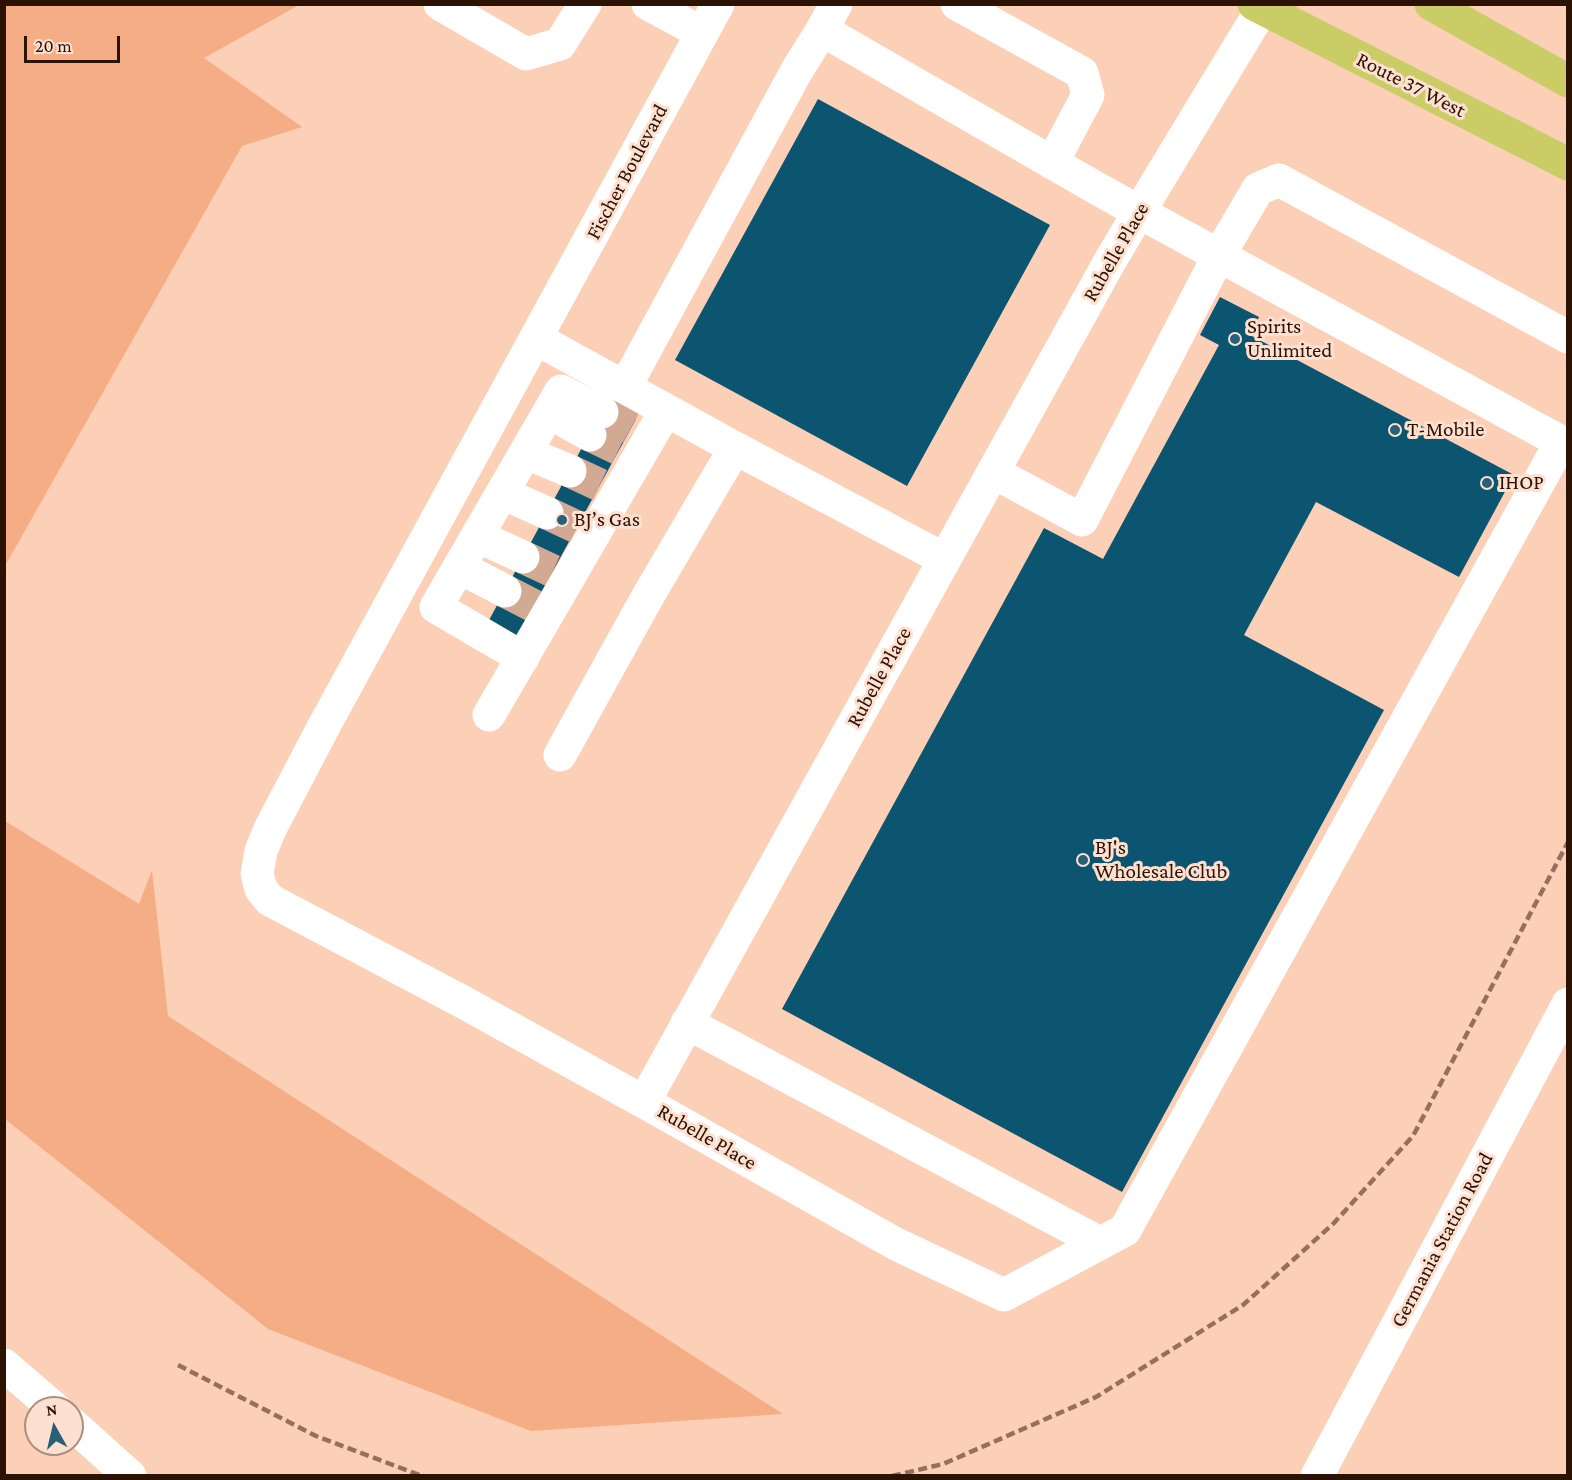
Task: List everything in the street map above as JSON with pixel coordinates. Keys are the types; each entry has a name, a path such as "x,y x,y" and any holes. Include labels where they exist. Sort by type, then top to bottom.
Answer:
{"highway":[{"path":"1431,4 1568,81"},
{"name":"Route 37 West","path":"1260,6 1568,165"}],"street":[{"path":"440,4 526,54 560,44 585,4"},
{"path":"648,4 702,33"},
{"name":"Fischer Boulevard","path":"644,1101 270,900 261,889 257,874 261,851 270,829 718,4"},
{"path":"957,4 1082,73 1088,95 1052,163"},
{"name":"Rubelle Place","path":"1100,1243 1004,1295 896,1244 644,1101 1139,212 1260,6"},
{"path":"625,387 796,72 829,17 1052,163 1219,255 1564,435 1125,1230 1100,1243 687,1023"},
{"path":"993,472 1082,520 1219,255 1258,189 1279,180 1568,337"},
{"path":"489,715 523,658 541,609 641,436 625,387 537,339"},
{"path":"523,658 436,607 561,391 596,423"},
{"path":"498,408 538,431 570,471"},
{"path":"641,436 735,448 944,559"},
{"path":"561,754 648,596 735,448"},
{"path":"502,493 547,513"},
{"path":"477,536 523,557"},
{"path":"406,575 505,591"},
{"name":"Germania Station Road","path":"1317,1476 1568,1004"},
{"path":"4,1365 40,1396"},
{"path":"84,1435 130,1476"}],"shaded area":[{"path":"5,4 299,5 204,58 302,127 242,146 5,566"},
{"path":"5,821 139,904 152,870 168,1016 783,1414 531,1431 268,1329 5,1119"}],"building":[{"path":"818,99 1050,225 907,486 675,360"},
{"name":"BJ's Wholesale Club","path":"1220,297 1259,317 1250,335 1514,475 1459,577 1316,502 1244,635 1384,710 1122,1192 782,1009 1044,528 1103,559 1219,345 1200,335"},
{"name":"BJ’s Gas","path":"606,403 636,419 517,637 488,622"}],"tunnel":[{"path":"602,412 631,428"},
{"path":"590,435 619,449"},
{"path":"570,471 600,485"},
{"path":"547,513 577,527"},
{"path":"523,557 553,571"},
{"path":"505,591 534,606"}],"railway":[{"path":"892,1476 943,1464 1096,1397 1243,1305 1333,1224 1413,1136 1568,842"},
{"path":"178,1365 316,1436 422,1476"}],"place":[{"name":"Spirits Unlimited","path":"1235,339"},
{"name":"T-Mobile","path":"1395,430"},
{"name":"IHOP","path":"1487,483"},
{"name":"BJ’s Gas","path":"562,520"},
{"name":"BJ's Wholesale Club","path":"1083,860"}]}
